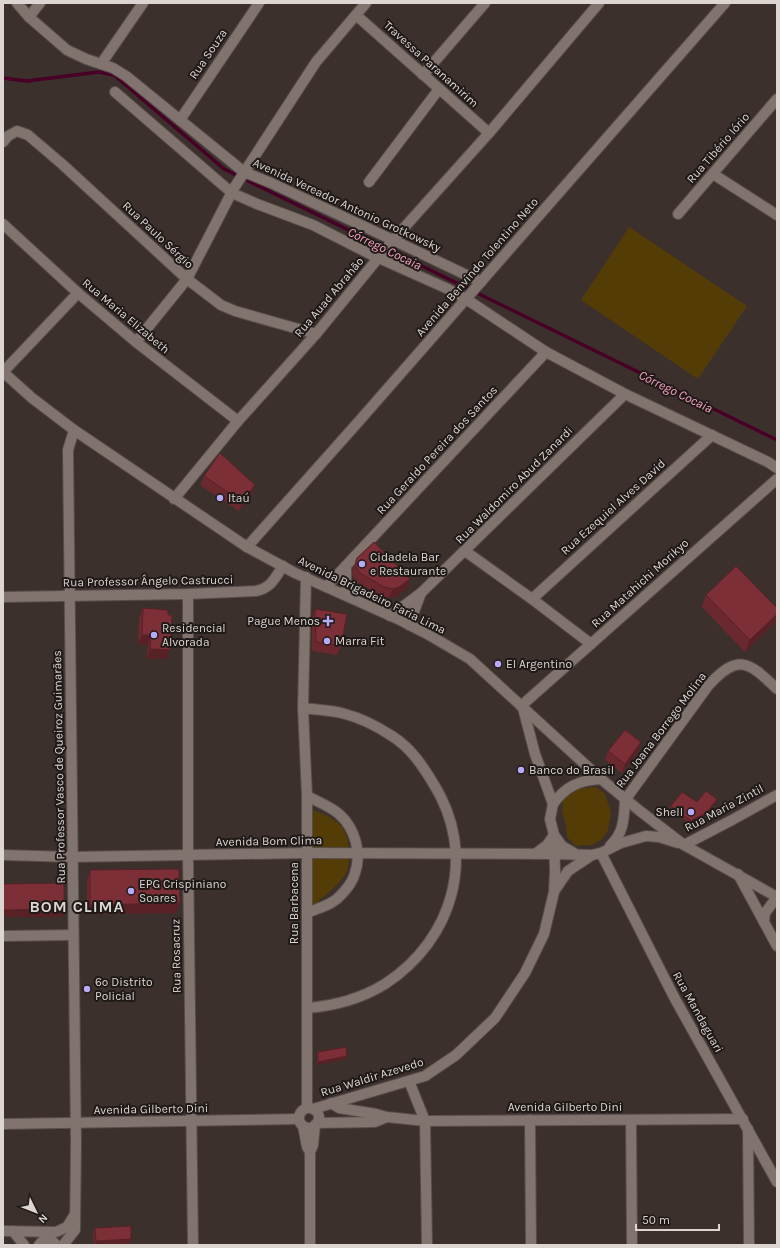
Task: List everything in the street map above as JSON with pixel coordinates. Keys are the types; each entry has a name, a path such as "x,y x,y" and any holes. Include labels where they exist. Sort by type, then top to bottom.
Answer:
{"street":[{"name":"Avenida Vereador Antonio Grotkowsky","path":"17,3 29,17 68,50 86,59 113,68 126,76 180,120 242,174 392,242 479,284"},
{"path":"29,17 40,3"},
{"path":"101,64 143,3"},
{"name":"Rua Souza","path":"180,120 259,3"},
{"path":"136,342 187,279 242,174 316,62 366,3"},
{"path":"423,75 485,3"},
{"name":"Rua Auad Abrahão","path":"174,499 238,421 316,334 392,242 489,133 599,3"},
{"name":"Avenida Benvindo Tolentino Neto","path":"247,547 725,3"},
{"name":"Travessa Paranamirim","path":"356,15 489,133"},
{"path":"369,182 439,88"},
{"path":"114,92 233,191 257,204 313,225 381,255 467,297 546,352 625,394 768,462 777,468"},
{"name":"Rua Tibério Iório","path":"678,214 777,100"},
{"name":"Rua Paulo Sérgio","path":"3,142 8,136 17,131 28,135 62,164 187,279 221,305 228,309 316,334"},
{"path":"713,174 777,215"},
{"name":"Rua Maria Elizabeth","path":"3,224 78,293 136,342 238,421"},
{"path":"3,372 78,293"},
{"name":"Rua Geraldo Pereira dos Santos","path":"327,586 546,352"},
{"name":"Avenida Brigadeiro Faria Lima","path":"3,372 32,398 74,430 247,547 282,566 409,625 470,659 600,779 684,845 777,897"},
{"name":"Rua Waldomiro Abud Zanardi","path":"390,616 421,593 625,394"},
{"name":"Rua Professor Vasco de Queiroz Guimarães","path":"61,1244 75,1230 76,1123 68,450 74,430"},
{"name":"Rua Ezequiel Alves David","path":"532,599 712,435"},
{"name":"Rua Matahichi Morikyo","path":"522,707 777,479"},
{"path":"465,551 591,644"},
{"name":"Rua Professor Ângelo Castrucci","path":"3,597 188,594 256,591 264,589 273,582 282,566"},
{"path":"346,566 346,587 348,596"},
{"name":"Rua Barbacena","path":"306,577 303,708 307,796 306,853 310,1108"},
{"name":"Rua Waldomiro Abud Zanardi","path":"409,625 421,593"},
{"name":"Rua Rosacruz","path":"188,594 188,856 193,1245"},
{"name":"Rua Joana Borrego Molina","path":"626,800 633,787 708,686 722,672 736,665 744,664 759,672 777,689"},
{"name":"Rua Waldir Azevedo","path":"310,1108 425,1076 439,1068 456,1055 495,1018 525,973 544,934 554,892 555,871 554,835 550,819 553,804 535,754 522,707"},
{"path":"303,708 345,714 365,721 392,736 415,755 443,798 451,818 456,854 452,893 444,919 418,956 403,970 384,984 363,995 324,1007 308,1008"},
{"path":"553,804 560,795 578,782 600,779"},
{"name":"Rua Maria Zintil","path":"684,845 777,795"},
{"path":"307,796 340,815 353,834 358,854 355,874 348,887 339,897 326,905 307,913"},
{"path":"600,853 615,841 621,832 624,821 626,800"},
{"path":"535,854 547,845 554,835 562,846 575,854"},
{"name":"Avenida Bom Clima","path":"3,855 72,857 306,853 575,854 584,856 600,853 633,839 646,836 659,837 684,845"},
{"name":"Rua Waldir Azevedo","path":"554,892 568,871 600,853"},
{"name":"Rua Mandaguari","path":"600,853 674,997 777,1182"},
{"path":"738,874 777,946"},
{"path":"764,922 765,913 777,897"},
{"path":"3,936 74,935"},
{"path":"409,1080 425,1121 427,1245"},
{"name":"Avenida Gilberto Dini","path":"331,1103 339,1108 387,1117 425,1121 631,1120 745,1123"},
{"path":"310,1152 307,1147 301,1123 301,1112 310,1108 317,1113 318,1120 313,1145 310,1152 310,1245"},
{"name":"Avenida Gilberto Dini","path":"316,1124 375,1122 387,1117"},
{"path":"530,1120 531,1245"},
{"path":"631,1120 632,1245"},
{"name":"Avenida Gilberto Dini","path":"3,1124 192,1121 301,1123"},
{"path":"301,1123 309,1128 316,1124"},
{"path":"745,1123 749,1245"},
{"path":"8,1231 56,1232 67,1227 75,1214"},
{"path":"8,1231 24,1245"},
{"path":"39,1245 42,1241 48,1239 61,1244"}],"shaded area":[{"path":"629,227 747,306 698,379 581,300"},
{"path":"596,787 605,794 611,813 608,830 602,839 592,845 576,846 567,837 566,825 562,811 563,799 576,789"},
{"path":"312,810 329,817 345,831 349,846 349,862 344,876 340,881 333,889 312,906"}],"building":[{"path":"220,453 255,485 242,502 204,476"},
{"path":"374,542 410,579 399,587 393,589 384,587 360,573 356,567 357,558"},
{"path":"736,566 777,608 777,614 750,640 706,595"},
{"name":"Residencial Alvorada","path":"143,608 168,610 168,615 172,615 170,650 150,649 151,635 142,635"},
{"path":"315,609 347,614 341,646 316,642"},
{"path":"625,730 641,742 625,764 608,751"},
{"name":"Shell","path":"706,791 717,799 707,812 691,821 671,806 682,792 697,802"},
{"path":"179,869 180,903 90,905 90,870"},
{"path":"64,883 64,909 3,910 3,884"},
{"path":"346,1047 347,1056 318,1062 318,1052"},
{"path":"131,1226 131,1239 96,1241 95,1228"}],"waterway":[{"name":"Córrego Cocaia","path":"3,78 27,81 99,72 114,75 224,169 777,440"}],"place":[{"name":"Itaú","path":"220,498"},
{"name":"Cidadela Bar e Restaurante","path":"362,564"},
{"name":"Pague Menos","path":"328,621"},
{"name":"Residencial Alvorada","path":"154,635"},
{"name":"Marra Fit","path":"327,641"},
{"name":"El Argentino","path":"498,664"},
{"name":"Banco do Brasil","path":"521,770"},
{"name":"Shell","path":"691,812"},
{"name":"EPG Crispiniano Soares","path":"131,891"},
{"name":"6º Distrito Policial","path":"87,989"}],"district":[{"name":"BOM CLIMA","path":"77,906"}]}
